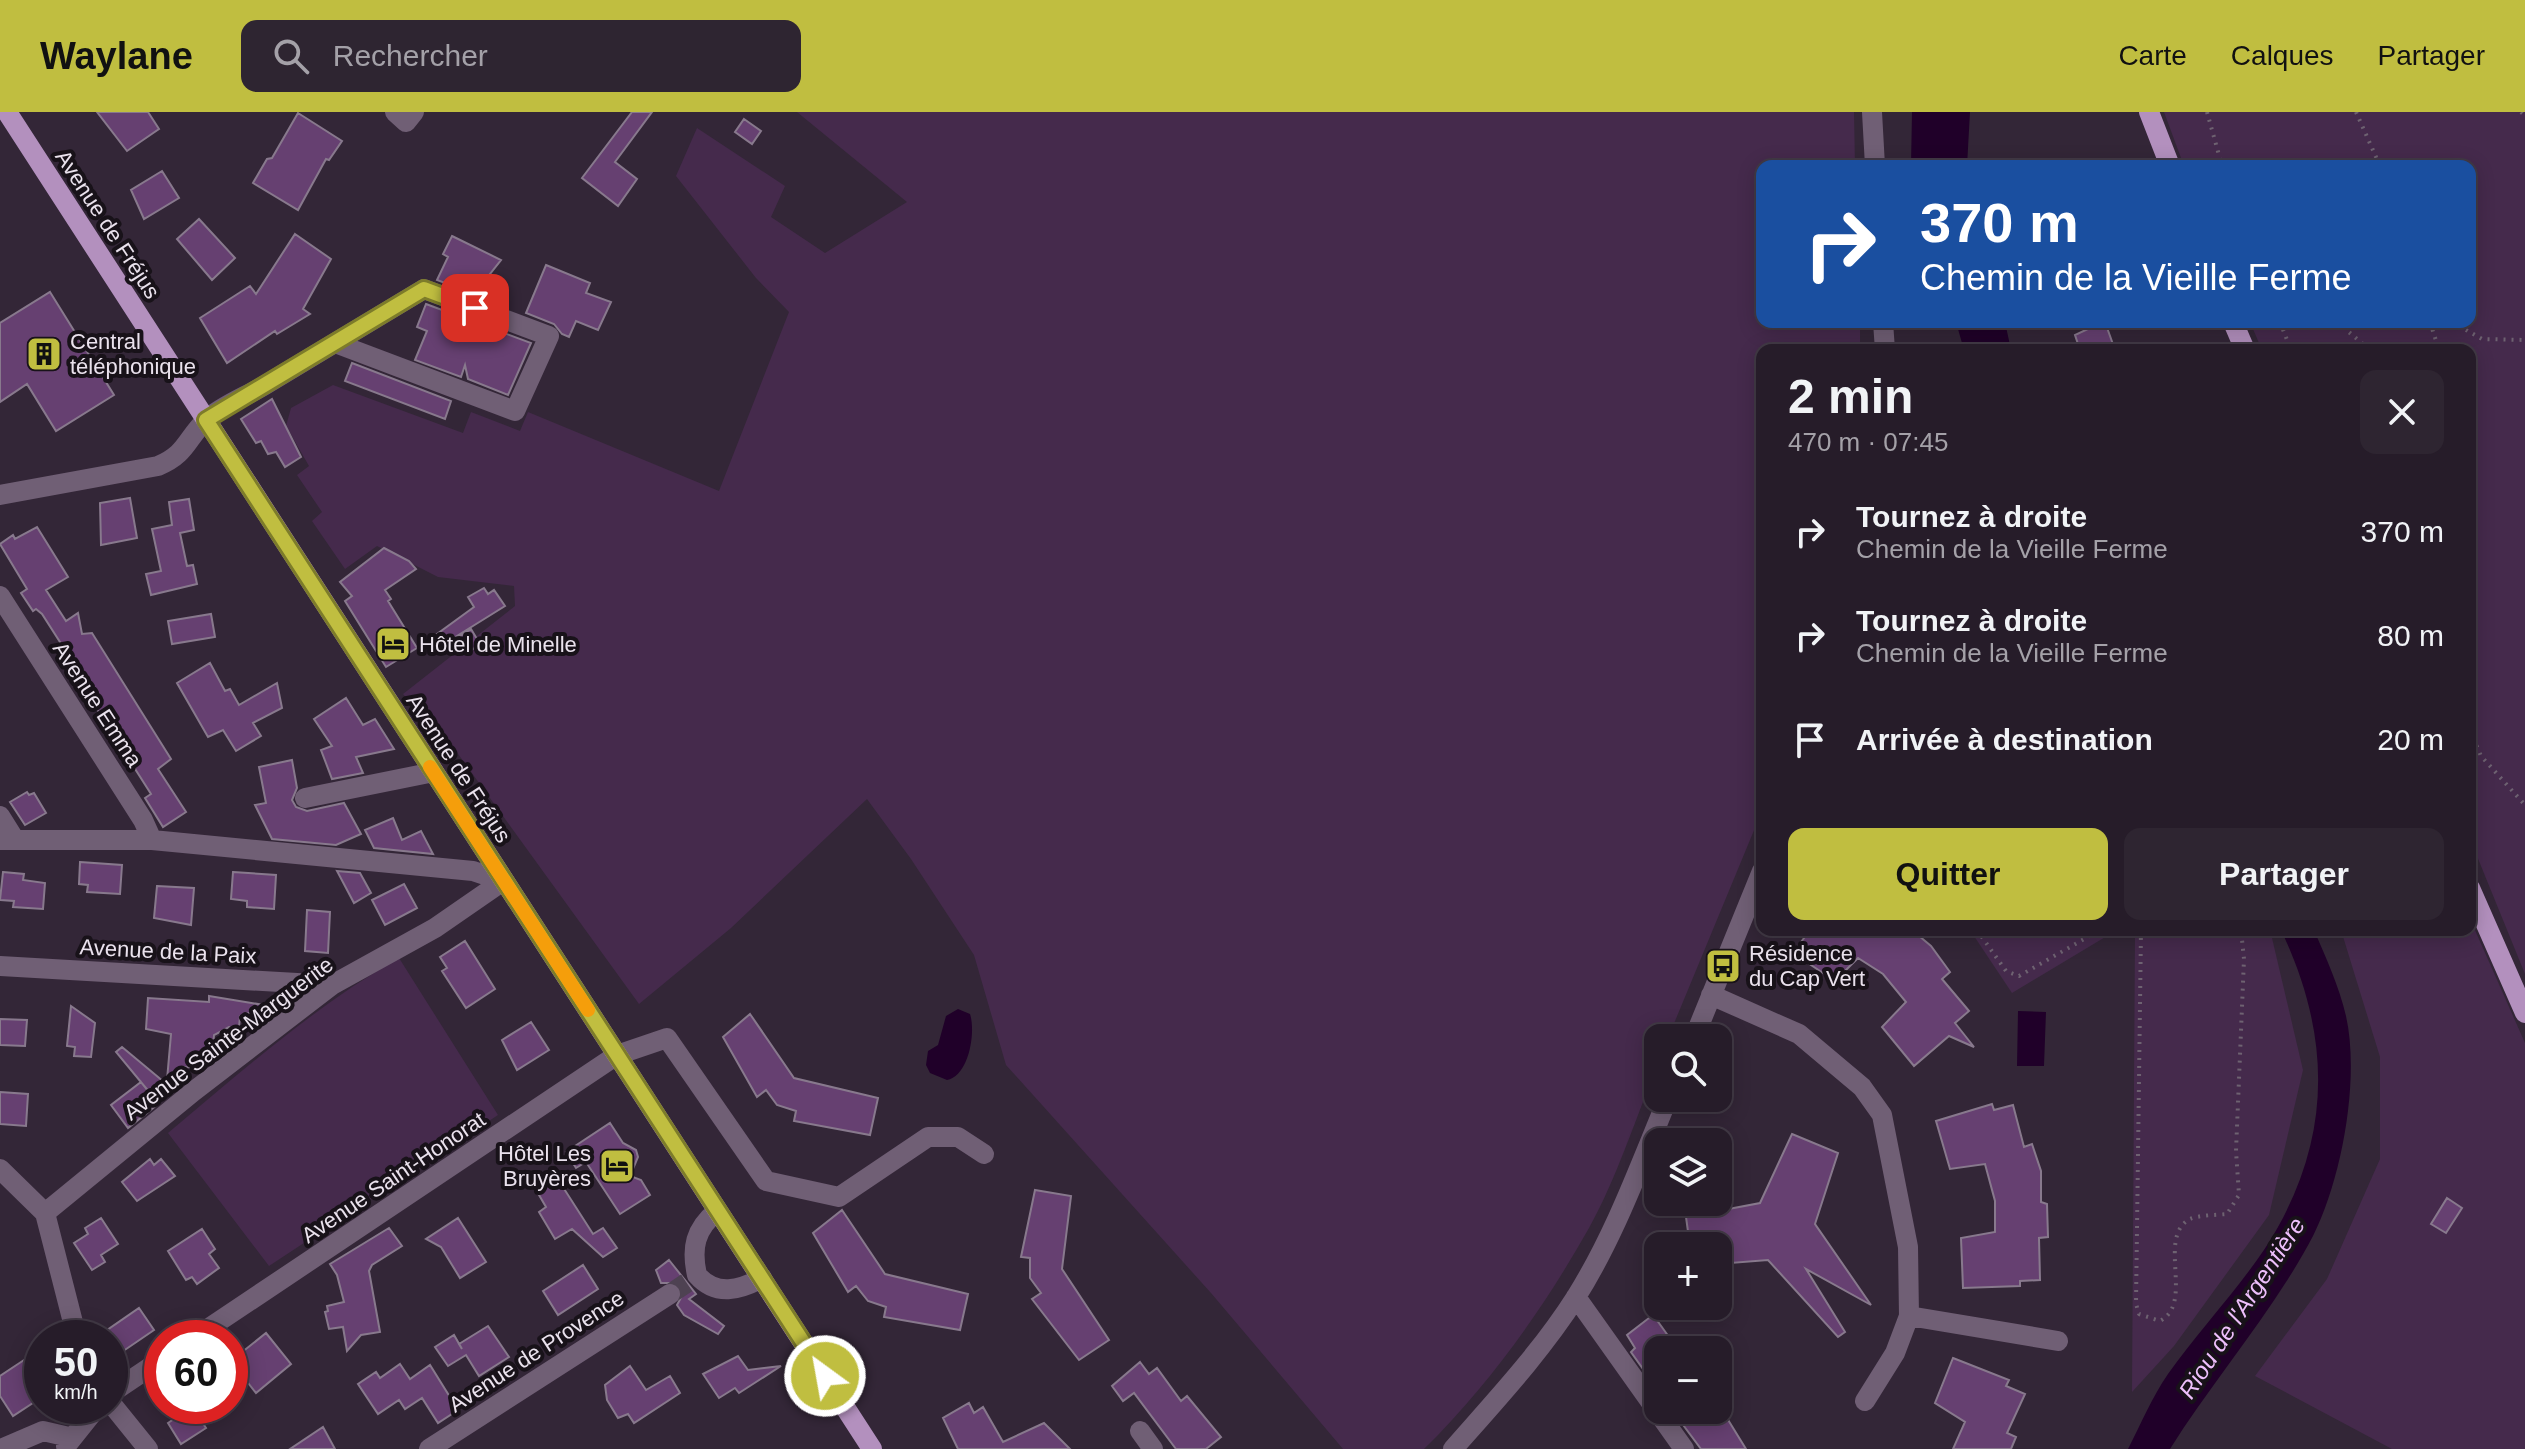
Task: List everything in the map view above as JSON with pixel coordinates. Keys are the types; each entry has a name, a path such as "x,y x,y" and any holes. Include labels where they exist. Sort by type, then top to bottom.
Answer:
{"main road":[{"name":"Avenue de Fréjus","path":"7,112 872,1449"},
{"path":"2149,112 2168,160"},
{"path":"2476,902 2525,1013"}],"street":[{"path":"395,112 406,122 414,112"},
{"path":"1872,112 1875,160"},
{"path":"0,495 158,466 174,459 189,445 206,420 424,289 549,336 515,411 335,343"},
{"name":"Avenue Emma","path":"0,596 143,820 152,840"},
{"path":"305,798 434,772"},
{"path":"0,816 7,840 152,840 473,871 503,881"},
{"name":"Avenue Sainte-Marguerite","path":"45,1213 194,1091 332,985 435,928 503,881"},
{"path":"1700,1024 1756,886"},
{"name":"Avenue de la Paix","path":"0,966 332,985"},
{"path":"1711,995 1799,1034 1862,1087 1882,1115 1908,1247 1909,1316 1895,1353 1865,1401"},
{"name":"Avenue Saint-Honorat","path":"221,1320 617,1055 667,1038 766,1181 839,1197 928,1137 958,1137 984,1154"},
{"path":"1453,1449 1529,1361 1576,1297 1604,1246 1662,1112"},
{"path":"0,1169 45,1213 72,1320"},
{"path":"717,1211 704,1222 695,1238 692,1278 730,1291 762,1278"},
{"name":"Avenue de Provence","path":"429,1449 670,1294"},
{"path":"1576,1297 1684,1449"},
{"path":"1909,1316 2058,1341"},
{"path":"1,1449 43,1431 67,1443 83,1424"},
{"path":"128,1424 148,1449"},
{"path":"1140,1431 1153,1449"}],"path":[{"path":"2207,112 2220,160"},
{"path":"2356,112 2377,160"},
{"path":"2344,328 2363,344"},
{"path":"2467,328 2482,339 2525,340"},
{"path":"2476,745 2481,756 2525,805"},
{"path":"1981,936 2006,971 2019,976 2089,936"},
{"path":"2141,936 2136,1304 2139,1314 2160,1321 2169,1316 2176,1305 2174,1262 2180,1229 2190,1219 2227,1214 2239,1195 2236,1151 2244,959 2242,936"}],"shaded area":[{"path":"797,112 1854,112 1855,160 1756,160 1756,328 1860,328 1860,344 1756,344 1756,825 1674,1024 1644,1024 1644,1099 1589,1228 1514,1344 1471,1399 1424,1449 1343,1449 1211,1293 1006,1065 974,955 867,799 731,928 639,1004 427,711 420,714 403,694 515,606 514,586 438,577 377,546 345,569 312,521 322,512 297,475 309,466 286,426 291,408 333,385 463,433 471,412 520,431 528,412 719,491 789,312 756,278 676,176 697,128 785,186 771,217 825,253 907,202"},
{"path":"2164,112 2525,112 2525,974 2476,854 2476,344 2259,344 2253,328 2476,328 2476,160 2182,160"},
{"path":"2476,933 2525,1043 2525,1449 2392,1449 2255,1376 2327,1279 2380,1159 2380,1057 2343,936 2476,936"},
{"path":"1974,936 2107,936 2012,993"},
{"path":"2135,936 2270,936 2303,1070 2269,1215 2174,1346 2132,1392"},
{"path":"399,958 498,1115 269,1266 168,1133 309,1018"}],"water":[{"path":"1912,112 1970,112 1967,160 1911,160"},
{"path":"1958,328 2006,328 2010,344 1962,344"},
{"name":"Riou de l'Argentière","path":"2284,936 2316,936 2336,983 2350,1041 2346,1128 2323,1212 2298,1263 2170,1449 2128,1449 2168,1374 2267,1245 2296,1190 2316,1116 2318,1079 2316,1042 2309,1005"},
{"path":"958,1009 970,1014 971,1042 961,1071 947,1080 930,1073 926,1065 928,1051 938,1045 946,1016"},
{"path":"2018,1011 2046,1012 2044,1066 2017,1066"}],"building":[{"path":"97,112 148,112 159,129 127,151"},
{"path":"632,112 652,112 615,162 637,179 618,206 582,178"},
{"path":"298,113 342,141 329,160 326,159 298,210 253,183 267,159 272,158"},
{"path":"744,119 761,131 752,144 735,132"},
{"path":"162,171 179,198 144,219 131,190"},
{"path":"199,219 235,258 212,280 177,239"},
{"path":"295,234 331,259 303,309 310,314 277,334 275,331 227,363 200,318 250,286 256,294"},
{"path":"452,236 501,260 474,294 437,280 448,257 443,254"},
{"path":"546,265 590,283 586,293 611,302 598,330 576,321 569,337 554,324 526,313"},
{"name":"Central téléphonique","path":"50,292 114,395 56,431 27,384 0,402 0,323"},
{"path":"426,304 531,343 508,395 468,379 465,365 461,377 415,360 427,331 417,327"},
{"path":"2107,328 2113,344 2078,344 2075,335 2088,329"},
{"path":"352,363 451,401 445,419 345,381"},
{"path":"272,399 301,457 285,467 276,452 268,454 261,441 256,443 241,419"},
{"path":"130,498 137,538 101,545 100,503"},
{"path":"189,499 194,530 180,533 187,566 193,565 197,584 151,595 146,574 161,571 152,529 172,525 169,502"},
{"path":"37,527 68,577 46,590 66,621 78,613 82,634 92,633 171,759 158,769 186,812 163,827 145,798 151,794 95,706 99,703 42,614 36,609 33,611 21,593 27,589 0,544 13,535 15,539"},
{"path":"384,548 409,561 416,569 385,590 391,599 388,601 417,648 386,667 345,601 352,596 340,582"},
{"path":"484,588 488,594 494,590 505,606 444,644 437,634 474,607 468,597"},
{"path":"211,614 215,637 172,644 168,621"},
{"path":"471,629 480,644 466,654 456,639"},
{"path":"210,663 225,691 230,689 239,705 277,683 282,708 253,723 261,736 236,751 223,730 208,737 177,683"},
{"path":"346,698 363,725 375,719 394,749 356,757 363,773 332,779 321,750 332,746 314,719"},
{"path":"292,760 297,788 292,800 296,807 307,811 344,803 361,834 336,845 272,839 255,805 266,803 259,767"},
{"path":"27,792 29,795 34,793 46,813 25,825 10,802"},
{"path":"393,818 402,840 421,831 433,854 374,848 365,830"},
{"path":"80,862 122,865 120,894 87,892 88,885 79,884"},
{"path":"337,871 360,873 371,893 354,903"},
{"path":"3,872 24,874 23,880 45,883 43,909 13,907 14,901 0,900"},
{"path":"233,872 276,875 274,909 247,907 247,901 231,899"},
{"path":"404,884 417,908 385,925 372,900"},
{"path":"157,886 194,888 191,925 154,918"},
{"path":"307,910 330,912 328,953 305,951"},
{"path":"1806,936 1919,936 1931,946 1950,972 1942,979 1969,1011 1955,1023 1974,1047 1949,1036 1914,1066 1882,1027 1906,1002 1883,974 1858,958 1835,981 1793,953"},
{"path":"465,941 495,989 466,1008 442,971 447,968 440,957"},
{"path":"209,996 270,1006 240,1016 239,1028 229,1027 214,1035 212,1061 202,1068 184,1067 167,1080 171,1034 146,1029 148,998 209,1002"},
{"path":"71,1006 95,1023 91,1057 74,1056 75,1047 67,1046"},
{"path":"750,1014 794,1078 878,1098 870,1135 794,1121 796,1111 777,1105 766,1090 757,1097 723,1037"},
{"path":"0,1019 27,1020 25,1046 0,1045"},
{"path":"531,1022 549,1050 517,1070 502,1040"},
{"path":"122,1047 164,1082 150,1093 116,1052"},
{"path":"141,1082 158,1104 128,1128 111,1105"},
{"path":"0,1092 28,1094 26,1126 0,1124"},
{"path":"1992,1104 1994,1110 2013,1105 2024,1147 2032,1144 2041,1171 2041,1202 2047,1204 2048,1237 2039,1238 2040,1280 2020,1281 2020,1286 1963,1288 1961,1238 1995,1232 1995,1201 1985,1164 1950,1169 1936,1121"},
{"path":"610,1123 623,1143 636,1150 638,1157 630,1176 641,1180 650,1195 620,1214 586,1162 576,1168 566,1152"},
{"path":"1792,1134 1838,1153 1815,1224 1871,1305 1806,1269 1845,1332 1838,1337 1768,1260 1732,1263 1732,1232 1688,1232 1686,1217 1732,1216 1732,1208 1760,1203"},
{"path":"150,1159 154,1165 161,1159 175,1176 137,1201 122,1182"},
{"path":"552,1170 593,1234 603,1228 617,1248 603,1257 572,1229 555,1239 539,1212 546,1207 532,1183"},
{"path":"1035,1190 1071,1196 1062,1269 1109,1340 1079,1360 1032,1299 1041,1293 1030,1278 1030,1258 1021,1257"},
{"path":"2447,1198 2462,1208 2446,1233 2431,1224"},
{"path":"842,1210 885,1274 968,1294 960,1330 884,1317 886,1307 868,1301 856,1286 848,1292 813,1233"},
{"path":"101,1218 118,1244 101,1255 105,1262 92,1270 74,1243 88,1234 85,1228"},
{"path":"458,1218 486,1262 460,1278 441,1247 426,1239"},
{"path":"389,1228 402,1246 372,1265 369,1271 380,1332 361,1335 347,1351 343,1327 329,1329 325,1312 328,1311 327,1306 344,1302 337,1275 330,1264"},
{"path":"202,1229 215,1249 209,1254 219,1268 197,1284 192,1277 186,1280 168,1251"},
{"path":"669,1260 696,1294 689,1299 724,1326 718,1334 684,1315 677,1305 683,1294 677,1283 661,1283 656,1270"},
{"path":"583,1265 598,1289 558,1315 543,1291"},
{"path":"139,1308 147,1320 144,1320 144,1337 128,1348 128,1320 122,1320"},
{"path":"1646,1320 1657,1320 1668,1336 1644,1336 1644,1370 1631,1352 1635,1348 1627,1335"},
{"path":"488,1326 509,1357 479,1376 466,1355 448,1366 435,1347 454,1335 459,1344"},
{"path":"266,1333 291,1364 256,1393 248,1383 248,1347"},
{"path":"738,1356 748,1370 781,1366 739,1393 735,1388 719,1398 703,1374"},
{"path":"1953,1358 2009,1380 2006,1386 2025,1394 2007,1433 2016,1437 2011,1449 1953,1449 1965,1422 1935,1403"},
{"path":"24,1360 24,1409 13,1416 0,1396 0,1376"},
{"path":"1140,1362 1149,1374 1157,1368 1181,1401 1187,1396 1221,1437 1206,1449 1176,1449 1134,1393 1123,1401 1112,1386"},
{"path":"400,1364 410,1379 430,1365 458,1410 438,1423 422,1398 405,1409 399,1400 378,1414 358,1384 376,1372 380,1378"},
{"path":"630,1366 646,1390 670,1376 680,1393 634,1423 628,1414 618,1418 607,1400 605,1385"},
{"path":"969,1403 974,1413 983,1407 1003,1442 1044,1423 1070,1449 958,1449 943,1418"},
{"path":"169,1424 203,1424 206,1428 181,1444"},
{"path":"1682,1424 1731,1424 1746,1449 1701,1449"},
{"path":"323,1427 335,1449 290,1449"}],"tunnel":[{"path":"670,1294 688,1282"}],"slow traffic":[{"path":"430,767 588,1010"}],"place":[{"name":"Central téléphonique","path":"44,354"},
{"name":"Hôtel de Minelle","path":"393,644"},
{"name":"Résidence du Cap Vert","path":"1723,966"},
{"name":"Hôtel Les Bruyères","path":"617,1166"}],"route":[{"path":"475,308 424,289 206,420 825,1376"}]}
